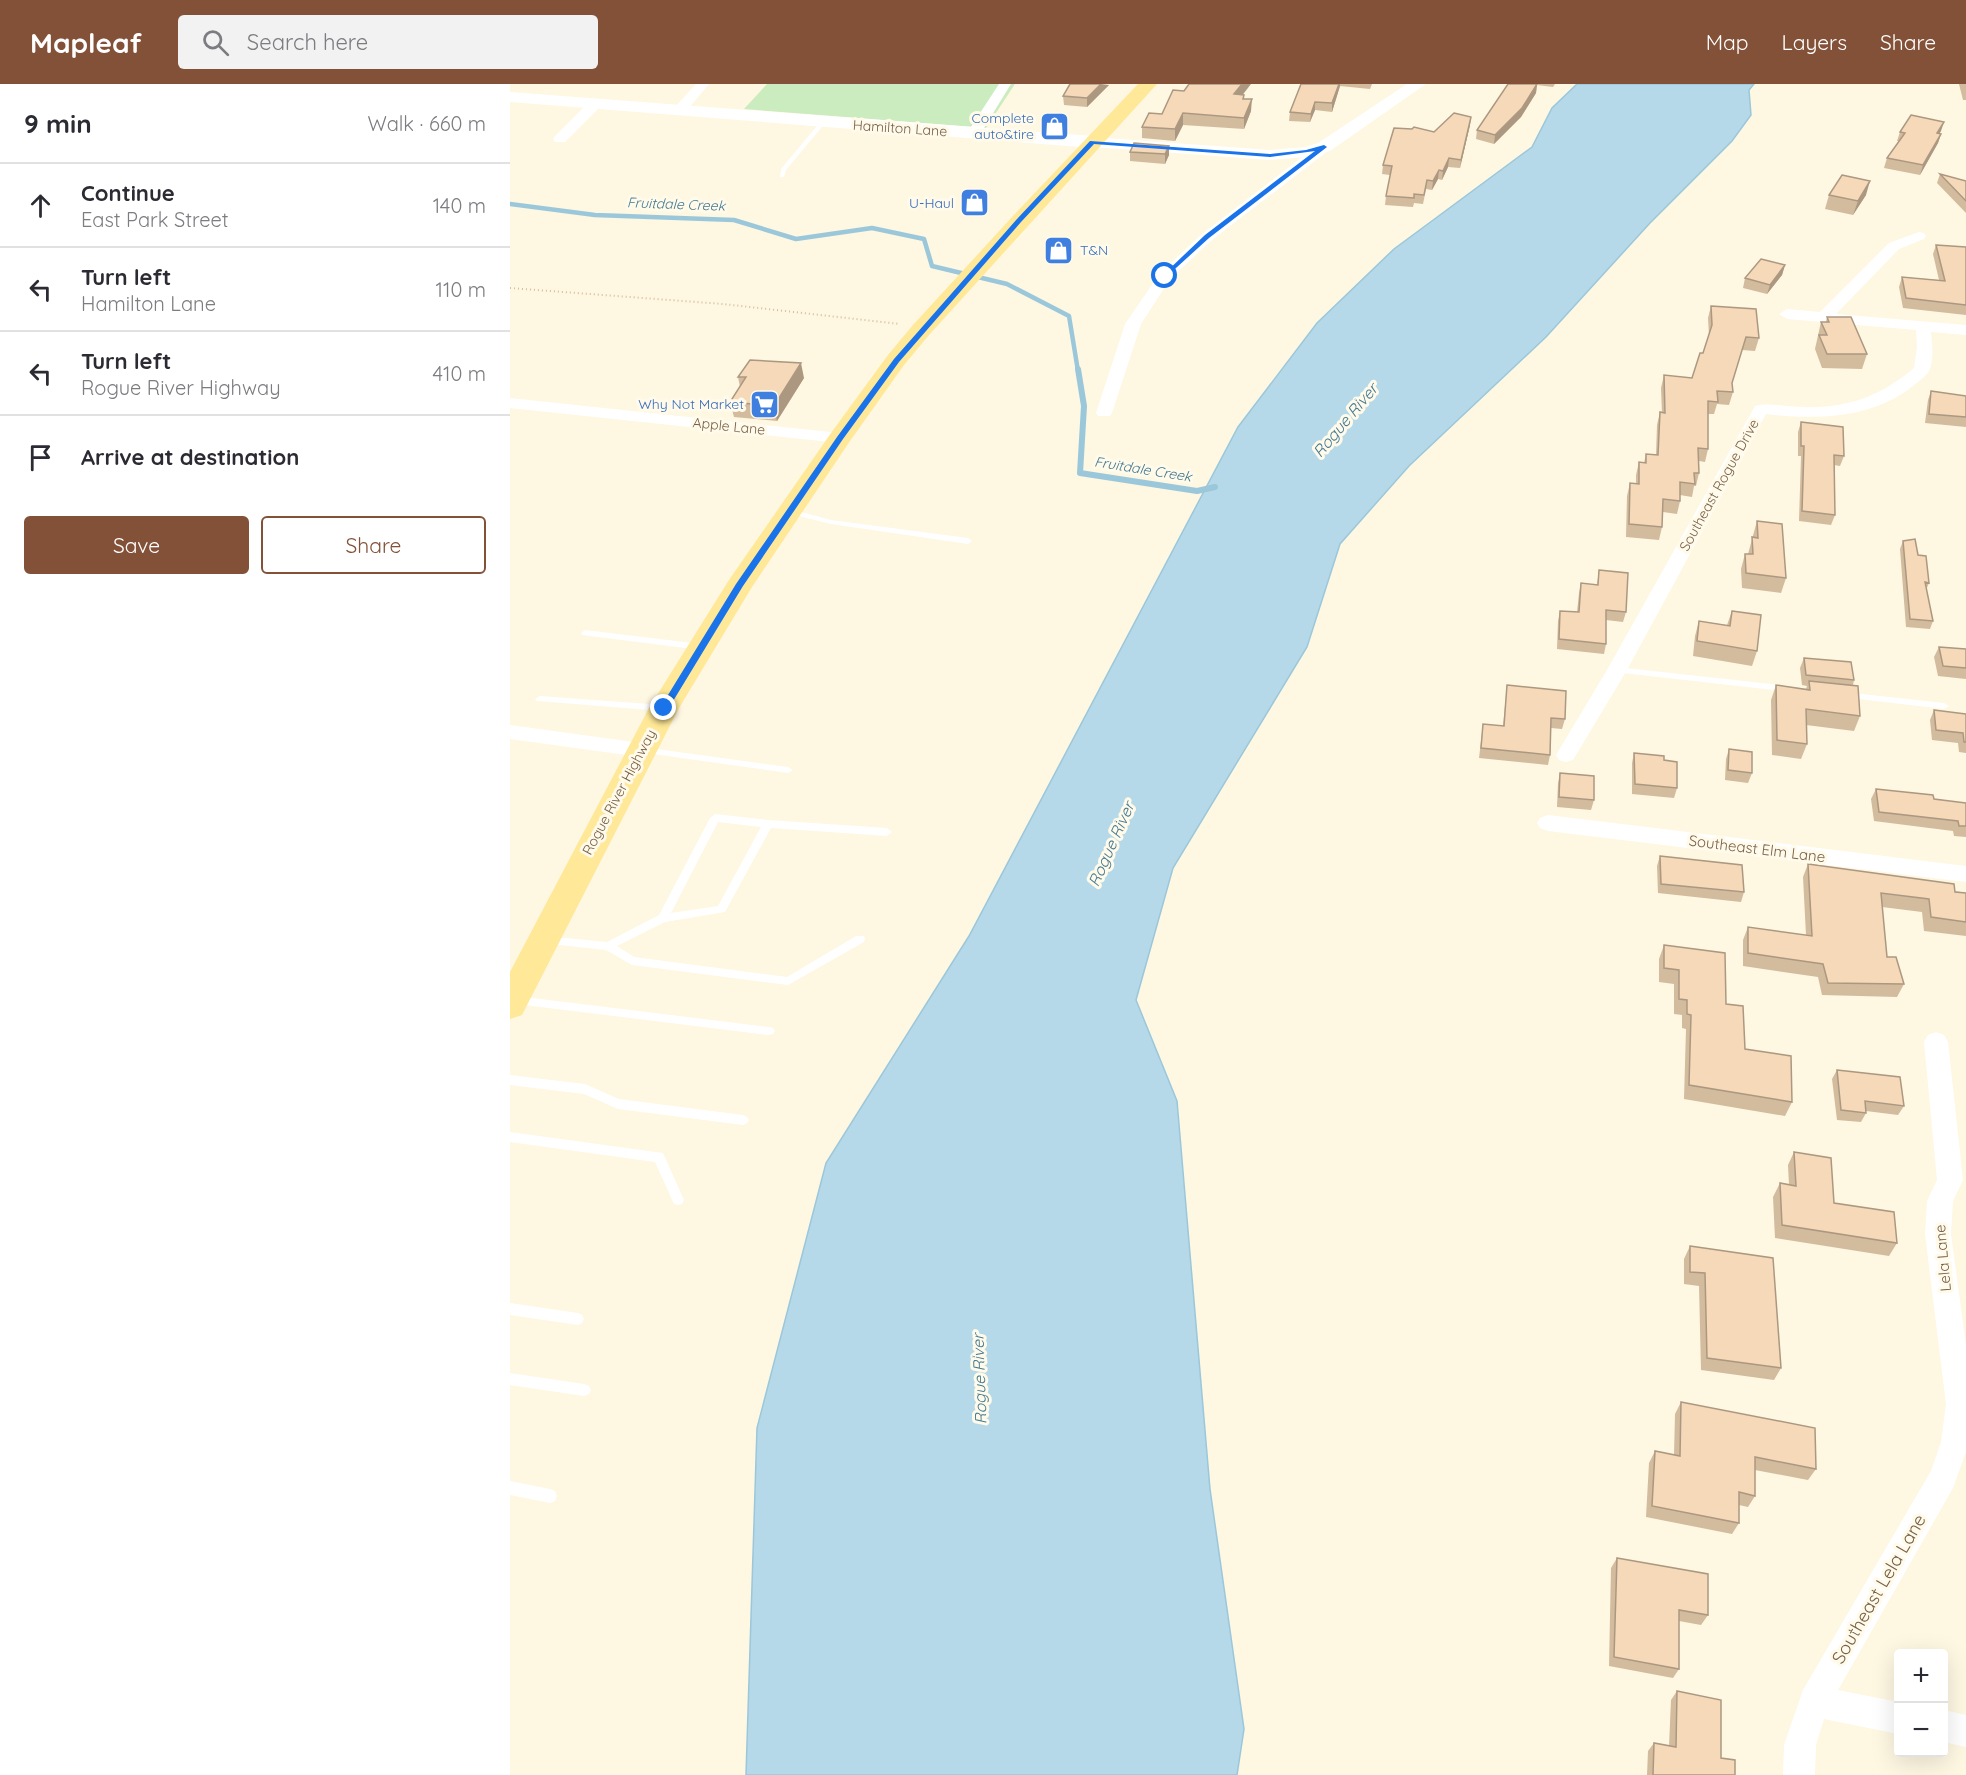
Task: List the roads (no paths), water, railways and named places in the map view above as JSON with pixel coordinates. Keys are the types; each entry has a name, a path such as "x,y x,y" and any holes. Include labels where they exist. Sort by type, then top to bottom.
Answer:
{"main road":[{"name":"Rogue River Highway","path":"511,1002 664,708 701,647 840,438 896,360 921,330 1092,142 1148,84"},
{"name":"Hamilton Lane","path":"510,97 1092,142"}],"street":[{"path":"679,111 703,84"},
{"path":"974,133 1005,84"},
{"path":"1104,413 1133,324 1165,276 1207,237 1324,147 1418,84"},
{"path":"560,139 595,104"},
{"name":"Hamilton Lane","path":"1092,142 1270,155 1306,152 1324,147"},
{"path":"1824,317 1894,246 1919,236"},
{"path":"1786,314 1966,330"},
{"name":"Southeast Rogue Drive","path":"1566,756 1617,670 1761,410 1795,413 1843,410 1877,402 1904,387 1922,370 1925,347 1923,327"},
{"name":"Apple Lane","path":"510,403 840,438"},
{"path":"510,732 641,750"},
{"name":"Southeast Elm Lane","path":"1548,823 1966,874"},
{"name":"Lela Lane","path":"1936,1042 1958,1181 1940,1201 1938,1234 1960,1404"},
{"name":"Southeast Lela Lane","path":"1799,1775 1800,1745 1814,1701 1943,1478 1955,1442 1960,1404"},
{"path":"1814,1701 1894,1717"},
{"path":"1948,1727 1966,1731"}],"lane":[{"path":"782,176 783,170 823,122"},
{"path":"790,511 831,522 968,541"},
{"path":"585,633 701,647"},
{"path":"1617,670 1804,691"},
{"path":"1839,695 1944,706"},
{"path":"540,699 664,708"},
{"path":"641,750 788,770"},
{"path":"663,918 715,818 887,832"},
{"path":"608,946 663,918 721,909 768,824"},
{"path":"542,939 608,946 632,961 788,981 860,939"},
{"path":"511,1002 769,1031"},
{"path":"510,1080 585,1089 618,1104 743,1120"},
{"path":"510,1137 659,1157 678,1200"},
{"path":"510,1309 578,1319"},
{"path":"510,1379 584,1390"},
{"path":"510,1488 550,1496"}],"water":[{"name":"Rogue River","path":"1577,84 1754,84 1749,90 1751,115 1732,141 1650,223 1546,337 1409,466 1340,544 1307,647 1173,868 1136,1000 1177,1101 1210,1489 1244,1729 1237,1775 746,1775 757,1428 826,1163 969,936 1238,427 1317,323 1394,249 1532,147 1552,108"}],"waterway":[{"name":"Fruitdale Creek","path":"510,204 595,215 734,220 796,239 872,228 924,239 932,266 1007,284 1069,316 1078,371"},
{"name":"Fruitdale Creek","path":"1078,369 1084,406 1080,473 1197,491 1215,487"}],"place":[{"name":"Complete auto&tire","path":"1055,126"},
{"name":"U-Haul","path":"975,203"},
{"name":"T&N","path":"1059,250"},
{"name":"Why Not Market","path":"765,404"}]}
